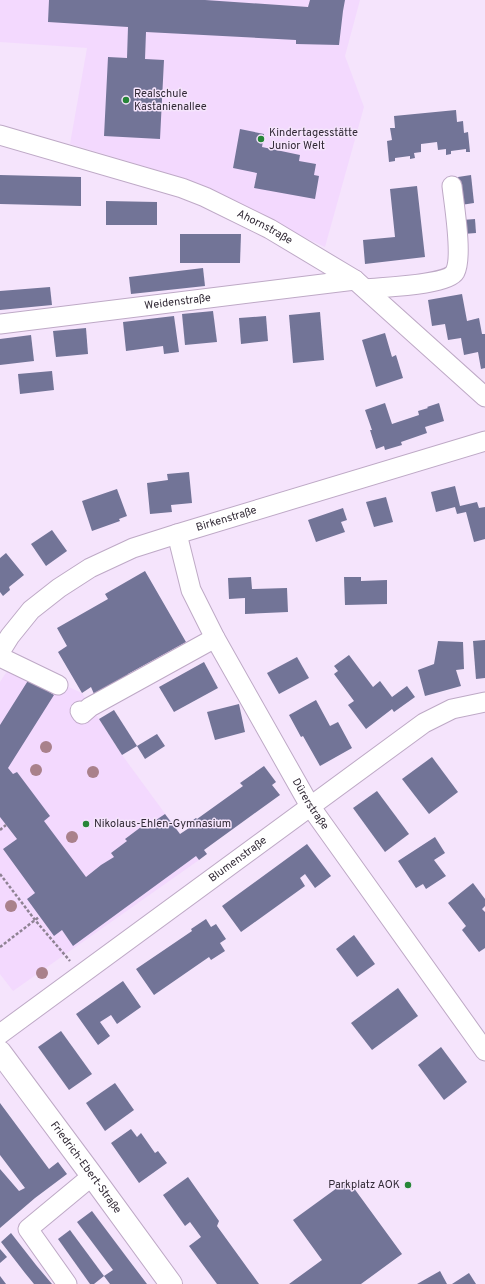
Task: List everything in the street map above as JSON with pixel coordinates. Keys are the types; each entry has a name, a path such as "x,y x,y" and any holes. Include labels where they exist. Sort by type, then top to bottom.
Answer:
{"main road":[{"name":"Friedrich-Ebert-Straße","path":"0,1052 171,1284"}],"street":[{"name":"Ahornstraße","path":"0,135 182,188 205,197 270,229 360,284 485,397"},
{"name":"Weidenstraße","path":"0,324 360,284 437,281 448,278 455,272 459,254 452,186"},
{"name":"Birkenstraße","path":"0,652 10,636 31,610 65,584 90,568 133,548 485,441"},
{"name":"Dürerstraße","path":"178,534 191,590 215,638 310,806 485,1051"},
{"path":"80,712 82,714 90,708 215,638"},
{"path":"0,657 58,685"},
{"name":"Blumenstraße","path":"0,1034 424,723 452,709 485,702"},
{"path":"67,1284 28,1229 92,1176"}],"path":[{"path":"0,830 6,825"},
{"path":"0,874 35,920 82,974"},
{"path":"0,947 40,916"}],"shaded area":[{"path":"0,0 360,0 345,56 364,107 325,247 160,171 70,144 87,48 0,42"},
{"name":"Nikolaus-Ehlen-Gymnasium","path":"13,662 82,693 122,755 199,860 13,991 0,974 0,682"}],"building":[{"path":"49,0 205,0 308,7 310,0 345,0 339,45 296,44 296,40 146,32 145,59 164,60 160,139 104,136 108,57 127,58 128,27 48,22"},
{"path":"456,110 457,122 463,121 464,133 468,132 470,152 466,152 466,149 451,151 451,154 446,155 446,149 438,150 437,142 421,144 421,152 414,153 415,158 410,159 410,156 395,158 395,161 389,162 387,141 392,140 390,128 395,128 394,116"},
{"path":"240,129 264,134 262,147 300,155 299,161 316,164 314,175 319,176 315,199 254,188 257,173 233,168"},
{"path":"0,175 81,177 81,206 0,204"},
{"path":"471,175 474,203 461,205 458,177"},
{"path":"417,186 425,257 365,264 363,240 395,237 390,189"},
{"path":"106,201 157,202 157,225 106,225"},
{"path":"475,219 476,233 463,234 462,220"},
{"path":"180,234 241,234 240,263 180,263"},
{"path":"203,268 205,286 131,294 129,277"},
{"path":"50,287 52,305 0,310 0,291"},
{"path":"462,294 467,321 479,318 482,334 485,334 485,368 481,369 478,352 464,355 461,338 448,340 445,324 432,326 428,300"},
{"path":"213,311 217,342 185,345 182,314"},
{"path":"320,312 324,360 293,363 289,315"},
{"path":"174,316 179,352 164,354 163,346 126,351 123,322"},
{"path":"266,316 268,341 241,344 239,318"},
{"path":"86,328 88,354 56,357 53,331"},
{"path":"385,333 392,357 396,355 403,378 376,387 362,340"},
{"path":"31,335 34,361 0,365 0,339"},
{"path":"52,371 54,390 20,394 18,374"},
{"path":"385,403 392,424 419,415 418,411 439,403 444,421 425,427 427,433 401,442 402,445 385,450 384,446 376,449 370,430 372,430 365,410"},
{"path":"189,472 192,503 171,505 172,512 150,514 147,483 168,480 167,474"},
{"path":"455,486 460,506 477,502 479,508 485,507 485,539 474,542 466,512 457,514 455,507 436,512 431,492"},
{"path":"117,489 127,516 119,519 120,521 92,531 82,501"},
{"path":"386,497 393,522 374,527 366,502"},
{"path":"343,508 347,520 341,522 345,532 316,542 308,520"},
{"path":"52,530 67,551 46,566 31,544"},
{"path":"6,553 24,575 9,587 10,590 3,596 0,592 0,558"},
{"path":"145,571 186,642 128,674 131,680 107,694 104,688 94,694 91,687 82,693 58,652 67,646 57,628 108,599 105,594"},
{"path":"251,577 252,589 287,588 288,612 245,614 245,598 229,599 228,578"},
{"path":"344,577 361,577 361,581 387,580 387,604 345,605"},
{"path":"485,640 485,678 476,679 473,641"},
{"path":"438,641 463,642 464,669 456,670 461,686 425,696 418,670 434,664"},
{"path":"349,655 373,687 380,681 392,697 407,686 415,697 394,712 392,709 366,729 348,705 354,701 334,674 338,671 334,666"},
{"path":"297,657 309,678 279,694 267,673"},
{"path":"204,662 218,688 174,712 159,687"},
{"path":"29,679 54,695 8,768 13,774 17,772 50,816 44,821 86,877 114,857 111,853 127,841 125,839 145,824 147,826 165,814 180,834 189,828 187,824 196,818 197,819 243,786 240,783 264,766 276,782 272,785 280,795 204,850 207,854 199,860 196,856 73,946 62,930 54,936 27,899 35,893 3,849 17,839 0,817 0,725"},
{"path":"316,700 330,726 338,722 352,748 320,766 289,715"},
{"path":"239,704 245,732 215,740 207,712"},
{"path":"114,710 137,746 122,755 99,719"},
{"path":"157,734 165,746 145,759 137,746"},
{"path":"432,757 458,792 429,814 402,779"},
{"path":"377,791 409,834 385,852 353,808"},
{"path":"435,837 445,853 434,860 446,876 426,889 423,884 416,888 398,861"},
{"path":"307,844 331,876 315,888 305,874 300,878 305,886 241,932 222,906"},
{"path":"473,883 485,899 485,906 482,909 485,912 485,948 479,952 462,930 466,926 448,903"},
{"path":"206,919 211,927 216,924 226,939 220,943 225,951 211,960 209,957 154,995 136,969 192,931 191,929"},
{"path":"354,935 375,964 357,977 336,949"},
{"path":"123,981 141,1007 117,1024 111,1015 100,1022 110,1036 98,1045 76,1014"},
{"path":"398,988 418,1016 372,1050 351,1023"},
{"path":"61,1031 92,1074 69,1090 38,1047"},
{"path":"441,1047 467,1082 444,1100 418,1065"},
{"path":"115,1083 134,1110 105,1131 86,1103"},
{"path":"0,1103 49,1169 58,1162 67,1174 35,1198 0,1228 0,1169 19,1191 25,1188 0,1155"},
{"path":"131,1129 137,1137 141,1133 155,1153 158,1151 167,1163 139,1183 111,1143"},
{"path":"188,1177 219,1221 217,1226 259,1284 217,1284 189,1246 201,1237 190,1222 185,1226 163,1195"},
{"path":"348,1180 402,1254 361,1284 289,1284 322,1260 293,1220"},
{"path":"92,1211 147,1284 110,1284 104,1276 113,1270 77,1222"},
{"path":"70,1230 104,1276 94,1284 90,1284 58,1239"},
{"path":"11,1233 52,1284 34,1284 25,1273 1,1242"},
{"path":"0,1249 7,1257 0,1263"},
{"path":"440,1271 447,1284 417,1284"},
{"path":"469,1273 476,1284 452,1284"},
{"path":"0,1276 6,1284 0,1284"}],"place":[{"name":"Realschule Kastanienallee","path":"126,100"},
{"name":"Kindertagesstätte Junior Welt","path":"261,139"},
{"name":"Nikolaus-Ehlen-Gymnasium","path":"86,824"},
{"name":"Parkplatz AOK","path":"408,1185"}]}
